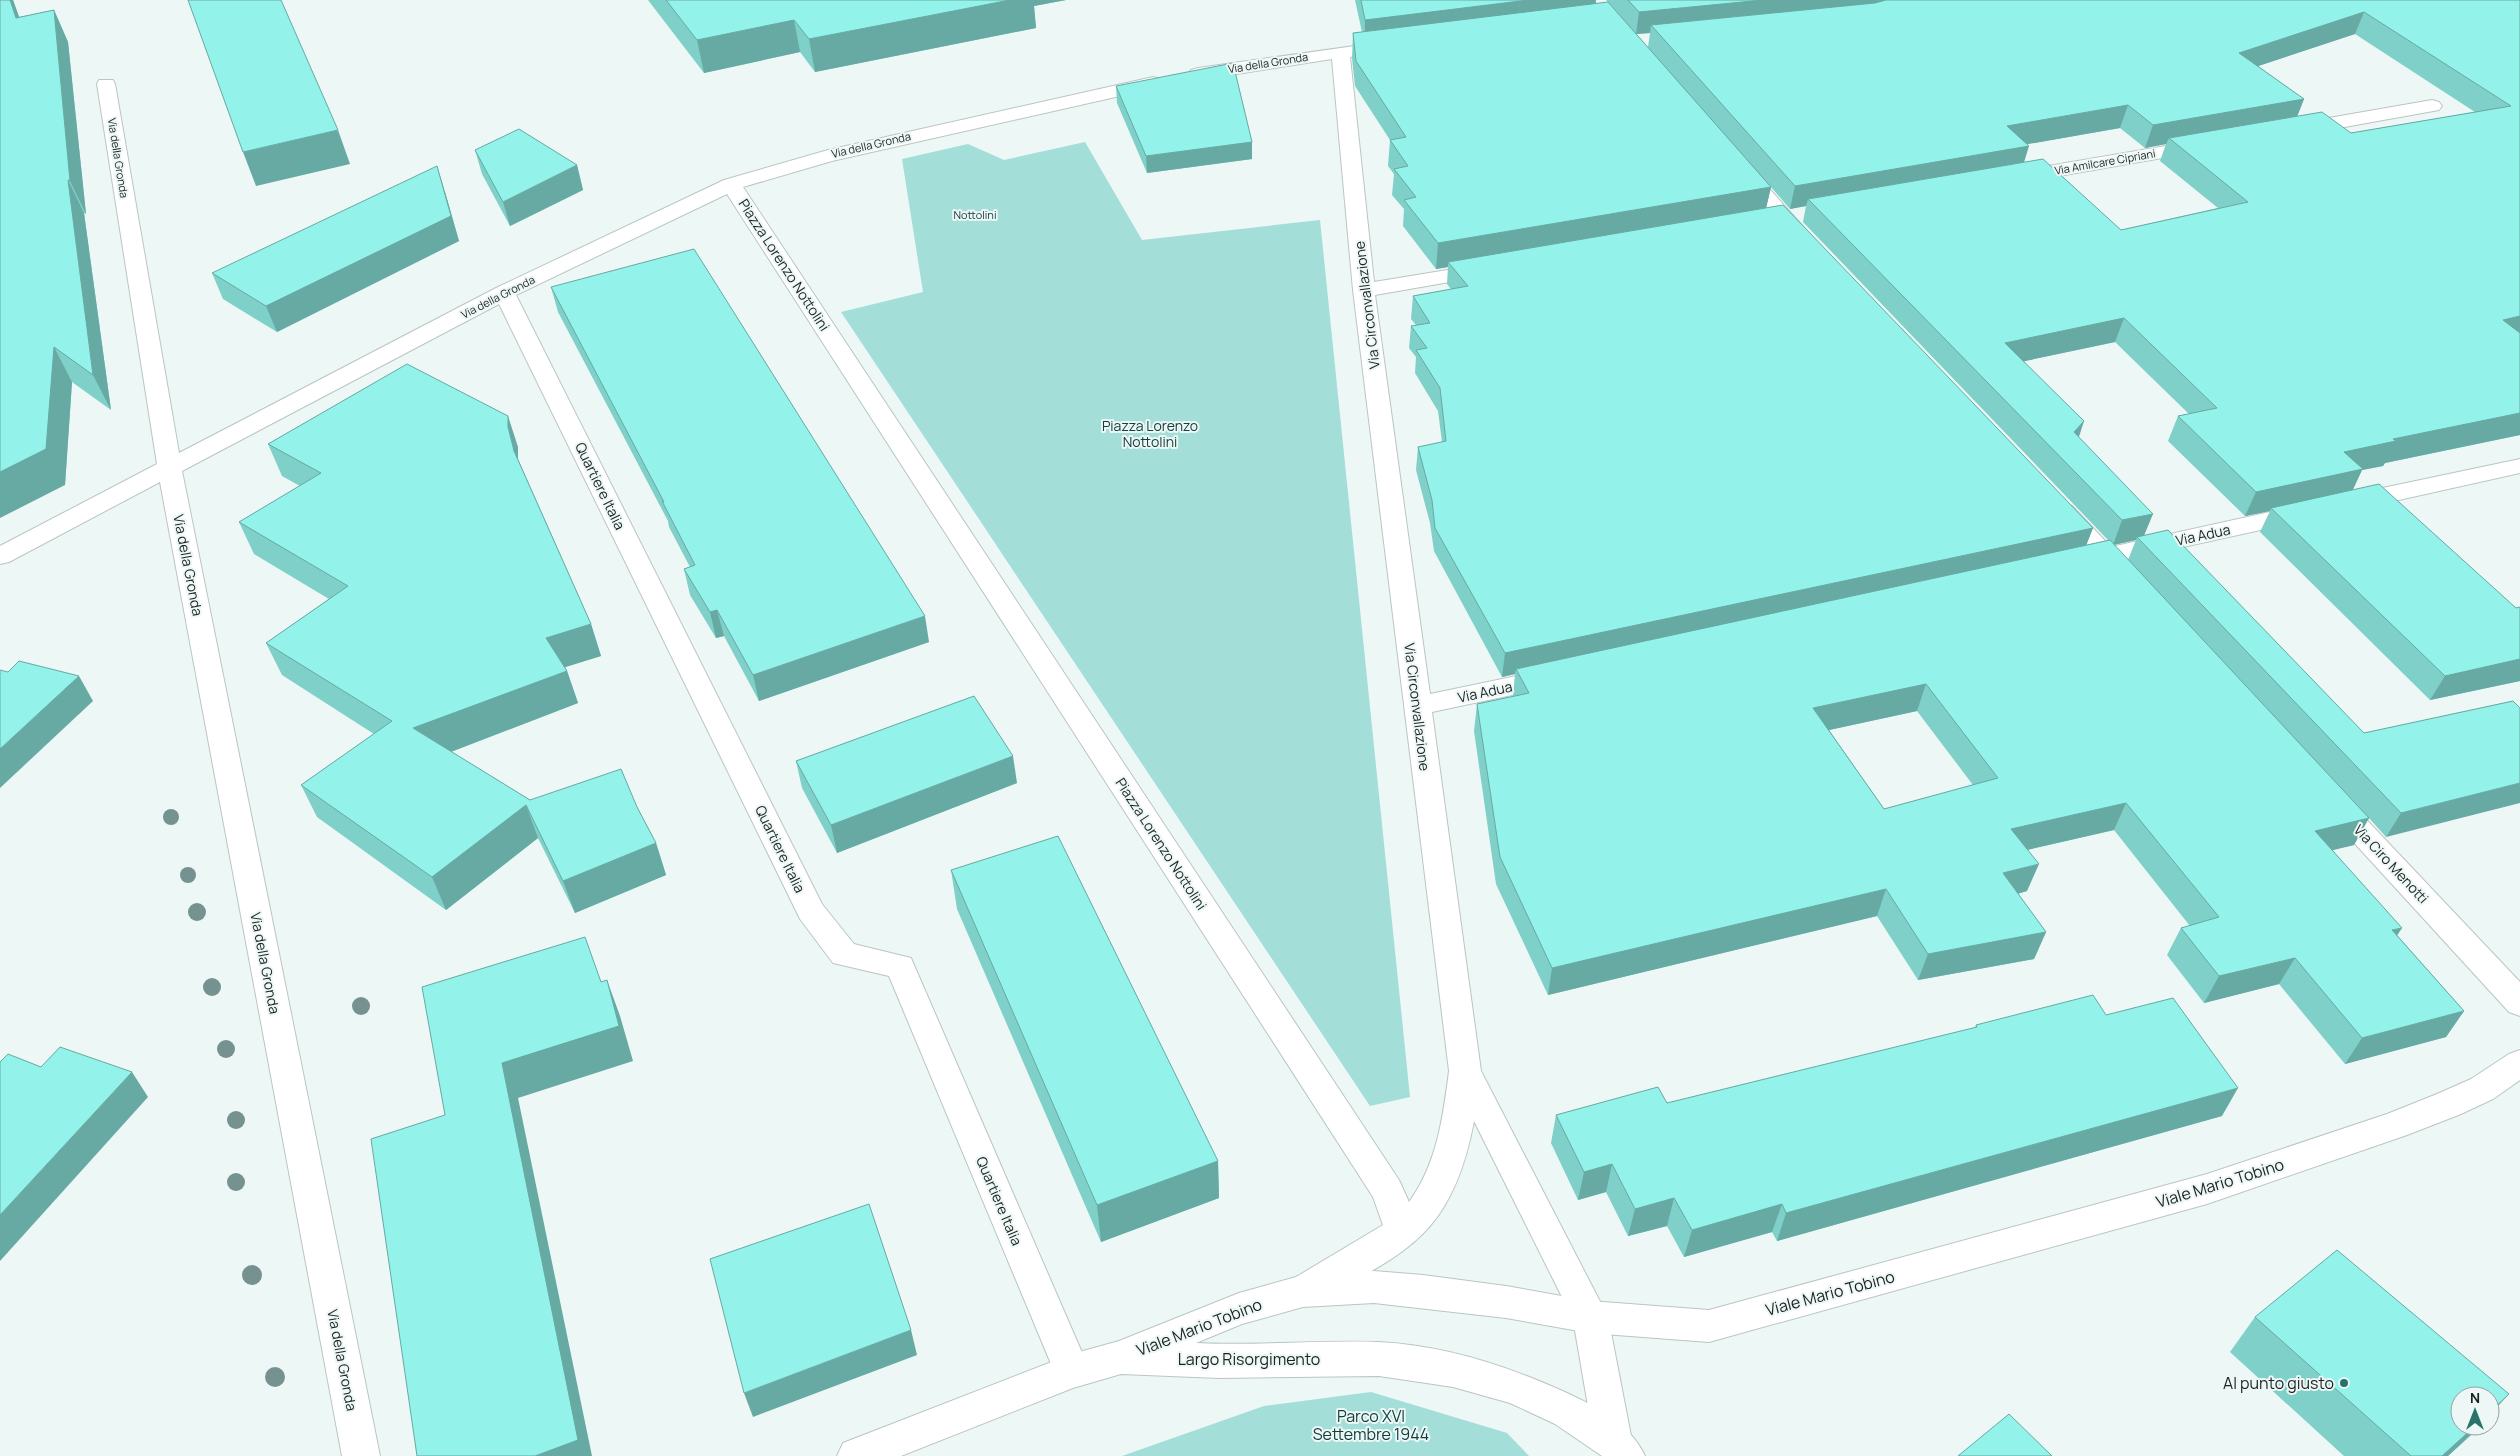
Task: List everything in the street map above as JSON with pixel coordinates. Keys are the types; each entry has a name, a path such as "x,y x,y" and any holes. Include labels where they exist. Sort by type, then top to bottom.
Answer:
{"street":[{"name":"Via della Gronda","path":"0,556 170,469 504,293 732,184 871,145 1176,78 1340,52 1406,44"},
{"name":"Via Circonvallazione","path":"1303,1291 1403,1231 1430,1201 1445,1166 1458,1124 1465,1071 1416,706 1364,290 1340,52"},
{"name":"Via della Gronda","path":"106,84 170,469 361,1456"},
{"path":"2284,131 2432,106"},
{"name":"Via Amilcare Cipriani","path":"2000,181 2216,143"},
{"path":"1726,152 1794,217 1812,247"},
{"name":"Piazza Lorenzo Nottolini","path":"732,184 1387,1190 1403,1231"},
{"path":"1758,223 1794,217"},
{"path":"1364,290 1502,267"},
{"name":"Quartiere Italia","path":"504,293 811,911 844,954 900,967 1072,1371"},
{"name":"Via Adua","path":"2067,564 2520,466"},
{"path":"2044,491 2133,585"},
{"name":"Via Adua","path":"1416,706 1569,674"},
{"name":"Via Ciro Menotti","path":"2323,790 2520,1003"},
{"name":"Viale Mario Tobino","path":"1120,1357 1239,1309 1303,1291 1374,1287 1423,1291 1506,1302 1590,1317 1709,1326 2207,1189 2449,1104 2482,1088 2520,1063"},
{"name":"Largo Risorgimento","path":"1465,1071 1590,1317 1620,1448"},
{"name":"Largo Risorgimento","path":"856,1456 1072,1371 1120,1357 1219,1361 1379,1359 1453,1370 1516,1388 1568,1412 1620,1448"}],"green space":[{"name":"Piazza Lorenzo Nottolini","path":"1085,142 1142,240 1320,220 1410,1097 1370,1106 841,312 923,292 902,159 968,144 1004,160"},
{"name":"Parco XVI Settembre 1944","path":"1371,1392 1507,1433 1529,1456 1122,1456 1264,1406"}],"building":[{"path":"0,0 10,0 16,18 54,10 70,181 68,180 93,375 54,347 46,449 0,472"},
{"path":"188,0 281,0 338,130 243,152"},
{"path":"666,0 1010,0 809,39 794,20 697,40"},
{"path":"1361,0 1529,0 1365,20"},
{"path":"1628,0 1763,0 1639,12"},
{"path":"1886,0 2520,0 2520,316 2503,320 2520,333 2520,413 2393,439 2396,441 2344,452 2363,469 2256,492 2178,416 2217,408 2124,318 2005,343 2084,421 2074,432 2153,514 2122,520 1808,199 2043,159 2121,230 2248,202 2169,138 2322,112 2351,133 2511,106 2364,12 2239,53 2304,99 2153,125 2128,105 2007,126 2029,146 1795,186 1651,25 1875,3"},
{"path":"1608,2 1771,187 1438,243 1404,200 1416,197 1394,169 1408,166 1390,140 1406,137 1356,61 1353,33"},
{"path":"1233,63 1252,142 1146,156 1116,86"},
{"path":"519,129 577,165 503,202 475,150"},
{"path":"437,166 451,216 266,306 212,273"},
{"path":"1783,205 2093,528 1505,653 1435,528 1432,500 1418,447 1446,441 1440,388 1416,350 1427,348 1411,326 1430,323 1413,296 1468,286 1448,262"},
{"path":"694,249 925,616 753,675 717,610 710,612 684,569 695,565 551,287"},
{"path":"407,364 508,416 508,427 514,451 591,624 546,638 567,671 413,728 530,800 621,769 637,807 656,843 563,881 526,805 432,877 301,785 392,721 266,643 348,586 239,522 321,473 268,444"},
{"path":"2379,484 2516,608 2520,607 2520,659 2445,676 2271,508"},
{"path":"2168,530 2364,733 2513,701 2520,708 2520,783 2401,813 2137,537"},
{"path":"2110,540 2369,818 2315,831 2402,928 2392,930 2464,1011 2362,1038 2295,958 2219,976 2181,928 2219,917 2126,803 2011,829 2039,864 2003,873 2046,932 1928,954 1886,889 1552,968 1500,857 1477,704 1529,693 1516,669","holes":["1926,684 1998,778 1884,809 1813,708"]},
{"path":"19,661 79,676 0,749 0,670 8,672"},
{"path":"974,696 1013,756 831,825 796,761"},
{"path":"1058,836 1218,1161 1097,1205 951,870"},
{"path":"585,937 601,982 607,980 619,1026 502,1063 578,1440 535,1456 417,1456 371,1139 445,1115 422,987"},
{"path":"2093,995 2106,1015 2173,998 2238,1088 1786,1213 1782,1204 1692,1230 1674,1198 1635,1209 1612,1164 1584,1172 1556,1115 1658,1087 1667,1103 1977,1027 1976,1025"},
{"path":"60,1047 132,1072 0,1215 0,1062 8,1054 41,1067"},
{"path":"869,1204 911,1330 744,1393 710,1259"},
{"path":"2337,1250 2499,1386 2450,1386 2450,1436 2464,1436 2442,1456 2411,1456 2255,1317"},
{"path":"2500,1386 2509,1394 2500,1403"},
{"path":"2009,1414 2052,1456 1958,1456"}],"place":[{"name":"Al punto giusto","path":"2344,1383"}],"park label":[{"name":"Nottolini","path":"975,215"}]}
